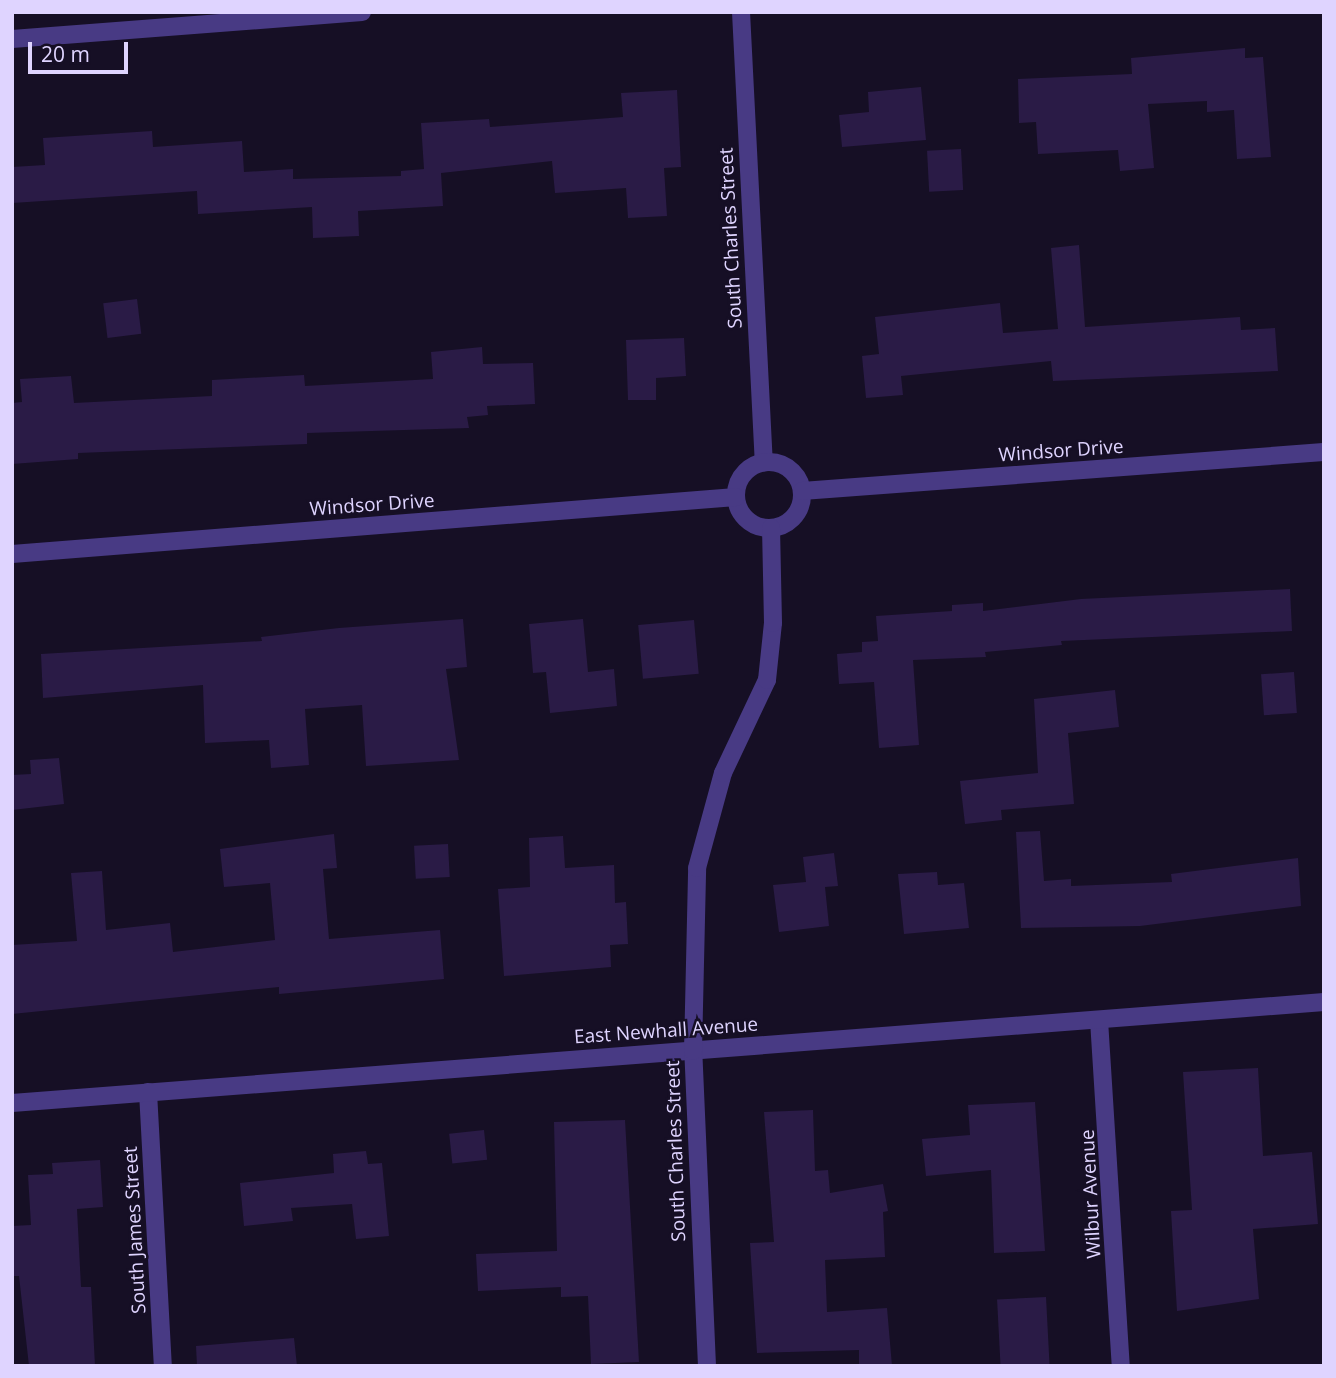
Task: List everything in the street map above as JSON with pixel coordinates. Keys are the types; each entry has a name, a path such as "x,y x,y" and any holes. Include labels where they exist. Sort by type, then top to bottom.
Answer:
{"street":[{"path":"12,39 362,12"},
{"name":"South Charles Street","path":"741,12 764,462"},
{"name":"Windsor Drive","path":"802,491 1324,452"},
{"path":"764,462 785,466 802,491 802,502 791,520 771,528 743,516 736,497 746,470 764,462"},
{"name":"Windsor Drive","path":"12,554 736,497"},
{"name":"South Charles Street","path":"706,1366 693,1051 697,868 723,773 767,680 773,623 771,528"},
{"name":"East Newhall Avenue","path":"12,1103 1324,1002"},
{"name":"Wilbur Avenue","path":"1099,1020 1121,1366"},
{"name":"South James Street","path":"148,1091 163,1366"}],"building":[{"path":"1245,48 1245,58 1263,57 1271,157 1237,159 1234,110 1207,112 1207,101 1148,104 1154,168 1120,171 1118,150 1038,154 1036,122 1019,123 1018,79 1132,74 1131,58"},
{"path":"921,87 926,140 842,147 839,115 869,112 868,92"},
{"path":"677,90 681,167 664,168 667,216 628,218 626,188 555,193 552,161 441,173 443,206 358,211 359,236 313,238 312,207 198,214 197,191 12,203 12,167 45,165 43,138 152,131 153,147 242,141 244,172 293,169 293,179 401,176 401,171 424,169 421,123 489,119 490,127 623,117 621,93"},
{"path":"961,149 963,190 929,192 927,151"},
{"path":"1079,245 1085,327 1240,317 1241,330 1275,328 1278,371 1053,381 1051,361 901,376 903,395 866,398 862,356 879,354 875,317 1000,303 1003,333 1058,329 1051,248"},
{"path":"137,299 141,334 108,338 103,303"},
{"path":"684,338 686,376 656,378 656,400 628,400 626,340"},
{"path":"482,347 483,364 533,363 535,404 487,406 488,415 467,417 469,428 307,433 307,444 78,453 78,459 12,464 12,403 22,402 20,379 71,376 74,403 212,396 212,380 304,375 305,386 433,379 431,352"},
{"path":"1290,589 1292,631 1061,641 1062,645 985,652 986,657 913,660 919,745 879,748 874,682 839,684 837,654 862,652 862,642 878,641 876,616 952,611 952,605 983,603 983,611 1081,599"},
{"path":"463,619 467,667 446,669 459,760 366,766 362,705 305,709 309,765 271,768 269,740 205,743 203,685 43,698 41,654 262,641 261,637 339,628"},
{"path":"583,619 588,672 614,669 617,706 550,713 546,672 533,673 529,624"},
{"path":"694,620 699,674 643,679 638,625"},
{"path":"1294,672 1297,713 1264,715 1261,674"},
{"path":"1115,690 1119,727 1068,733 1074,804 1001,810 1002,820 965,824 960,781 1038,773 1034,699"},
{"path":"59,758 64,804 12,810 12,775 31,774 30,760"},
{"path":"1040,831 1044,881 1071,879 1071,886 1172,882 1171,874 1298,858 1301,906 1140,926 1021,928 1016,832"},
{"path":"334,834 337,868 323,869 329,939 440,930 444,979 279,994 279,987 12,1014 12,945 77,941 71,873 102,871 106,930 170,923 173,952 275,940 270,883 224,887 220,849"},
{"path":"563,836 565,868 614,865 615,903 626,902 628,944 610,945 611,967 504,976 498,889 530,887 529,838"},
{"path":"448,844 450,877 416,879 414,846"},
{"path":"834,853 838,886 825,887 829,926 779,932 773,885 806,882 803,857"},
{"path":"937,872 938,885 964,883 969,928 904,934 898,874"},
{"path":"1258,1068 1263,1156 1312,1152 1318,1224 1253,1229 1259,1299 1177,1311 1171,1211 1192,1210 1183,1072"},
{"path":"1035,1102 1045,1251 994,1253 991,1170 926,1176 922,1139 970,1135 968,1105"},
{"path":"813,1110 815,1171 828,1170 830,1193 883,1184 888,1211 883,1212 885,1257 825,1260 827,1312 887,1308 892,1366 859,1366 859,1350 757,1353 750,1243 774,1242 764,1112"},
{"path":"625,1120 639,1362 591,1364 588,1296 561,1297 561,1287 478,1291 476,1254 557,1251 554,1122"},
{"path":"484,1130 487,1160 452,1163 449,1134"},
{"path":"366,1151 368,1164 382,1163 389,1236 356,1239 352,1204 291,1208 293,1221 244,1226 240,1183 334,1173 333,1154"},
{"path":"100,1160 103,1207 77,1209 81,1287 91,1287 95,1366 29,1366 19,1276 12,1276 12,1226 31,1225 28,1175 53,1174 52,1163"},
{"path":"1046,1297 1050,1366 1001,1366 997,1300"},
{"path":"294,1338 297,1366 197,1366 196,1346"}]}
